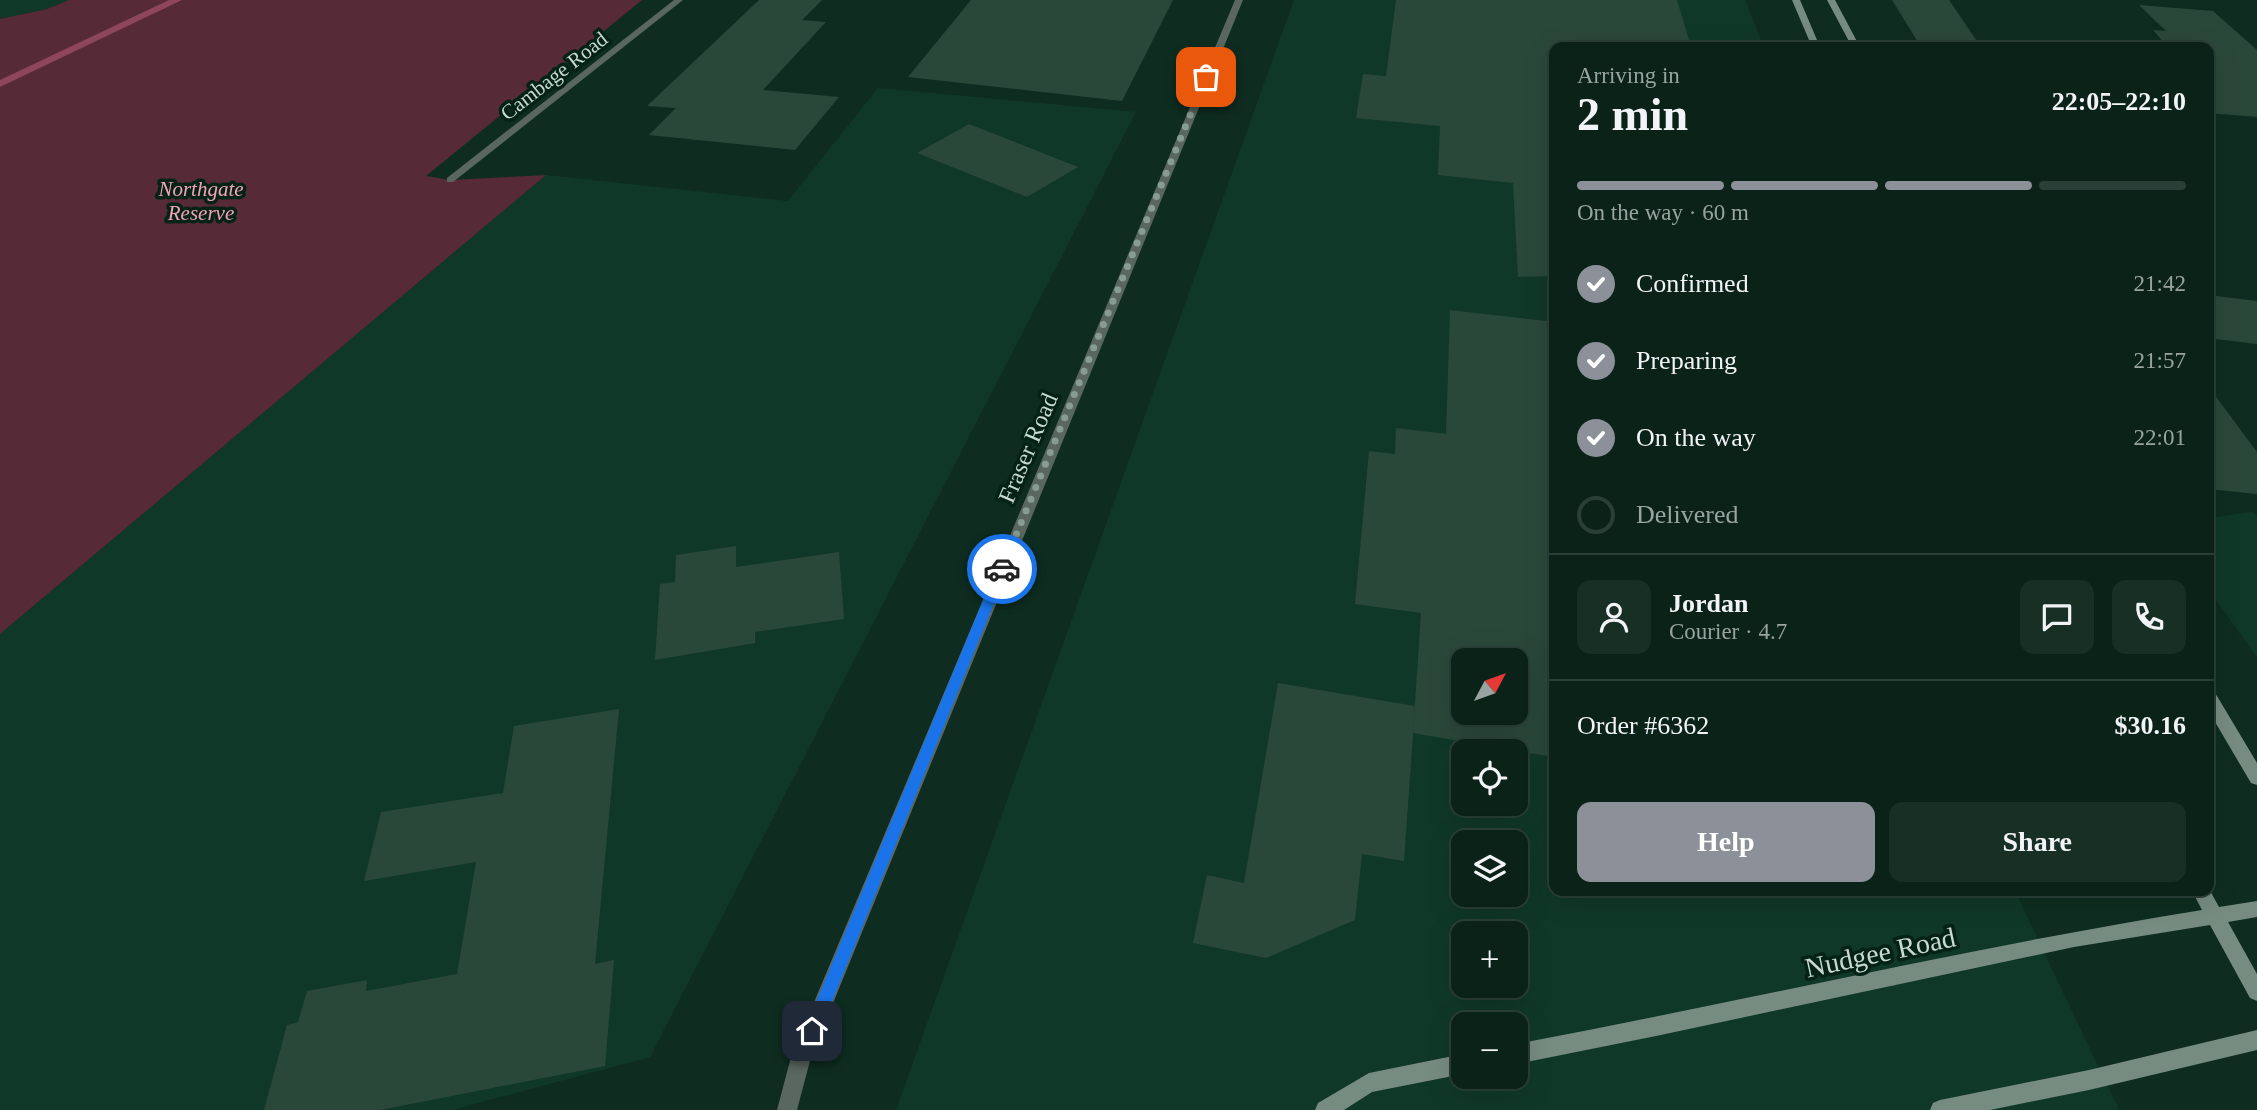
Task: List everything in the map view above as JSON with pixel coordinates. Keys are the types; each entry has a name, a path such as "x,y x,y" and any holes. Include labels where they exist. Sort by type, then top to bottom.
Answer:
{"main road":[{"path":"1796,0 1814,42"},
{"path":"1831,0 1853,42"},
{"path":"2214,705 2257,778"},
{"path":"2204,896 2257,992"},
{"name":"Nudgee Road","path":"1528,1052 2074,939 2257,909"},
{"path":"1940,1110 2089,1080 2257,1040"},
{"path":"1325,1110 1369,1083 1451,1066"}],"street":[{"name":"Cambage Road","path":"450,180 679,0"},
{"name":"Fraser Road","path":"787,1110 801,1057 1239,0"}],"shaded area":[{"path":"0,0 69,0 47,9 0,19"},
{"path":"1294,0 1745,0 1762,42 1549,42 1549,896 2017,896 2119,1110 896,1110"},
{"path":"878,88 1136,112 650,1057 452,1110 0,1110 0,634 546,175 788,201"},
{"path":"2252,512 2257,516 2257,657 2214,597 2214,517"}],"green space":[{"name":"Northgate Reserve","path":"69,0 642,0 426,176 450,180 546,175 0,634 0,19 47,9"}],"building":[{"path":"759,0 822,0 802,20 826,22 763,90 839,97 795,150 649,135 676,108 647,106"},
{"path":"971,0 1173,0 1122,101 908,77"},
{"path":"1396,0 1677,0 1690,42 1549,42 1549,276 1518,277 1513,183 1438,175 1440,126 1356,118 1363,74 1386,76"},
{"path":"1892,0 1949,0 1978,42 1918,42"},
{"path":"2139,5 2213,11 2257,50 2257,117 2214,113 2214,42 2164,42 2153,30 2166,31"},
{"path":"969,124 1078,167 1027,197 917,153"},
{"path":"2214,296 2257,301 2257,344 2214,339"},
{"path":"1450,310 1549,321 1549,756 1528,753 1528,739 1451,739 1413,733 1421,613 1355,604 1369,451 1395,454 1396,428 1446,434"},
{"path":"2214,394 2257,452 2257,494 2214,490"},
{"path":"736,546 736,567 839,552 844,619 755,632 755,643 655,660 660,584 675,582 676,555"},
{"path":"1278,683 1415,706 1404,861 1362,854 1355,920 1266,958 1193,943 1207,875 1244,883"},
{"path":"619,709 595,964 614,960 605,1066 380,1110 264,1110 287,1025 298,1022 307,991 367,980 366,991 457,974 476,862 364,881 381,812 503,793 514,726"}],"waterway":[{"path":"0,84 177,0"}],"way so far":[{"path":"1002,569 1206,77"}],"route":[{"path":"812,1031 1002,569"}]}
